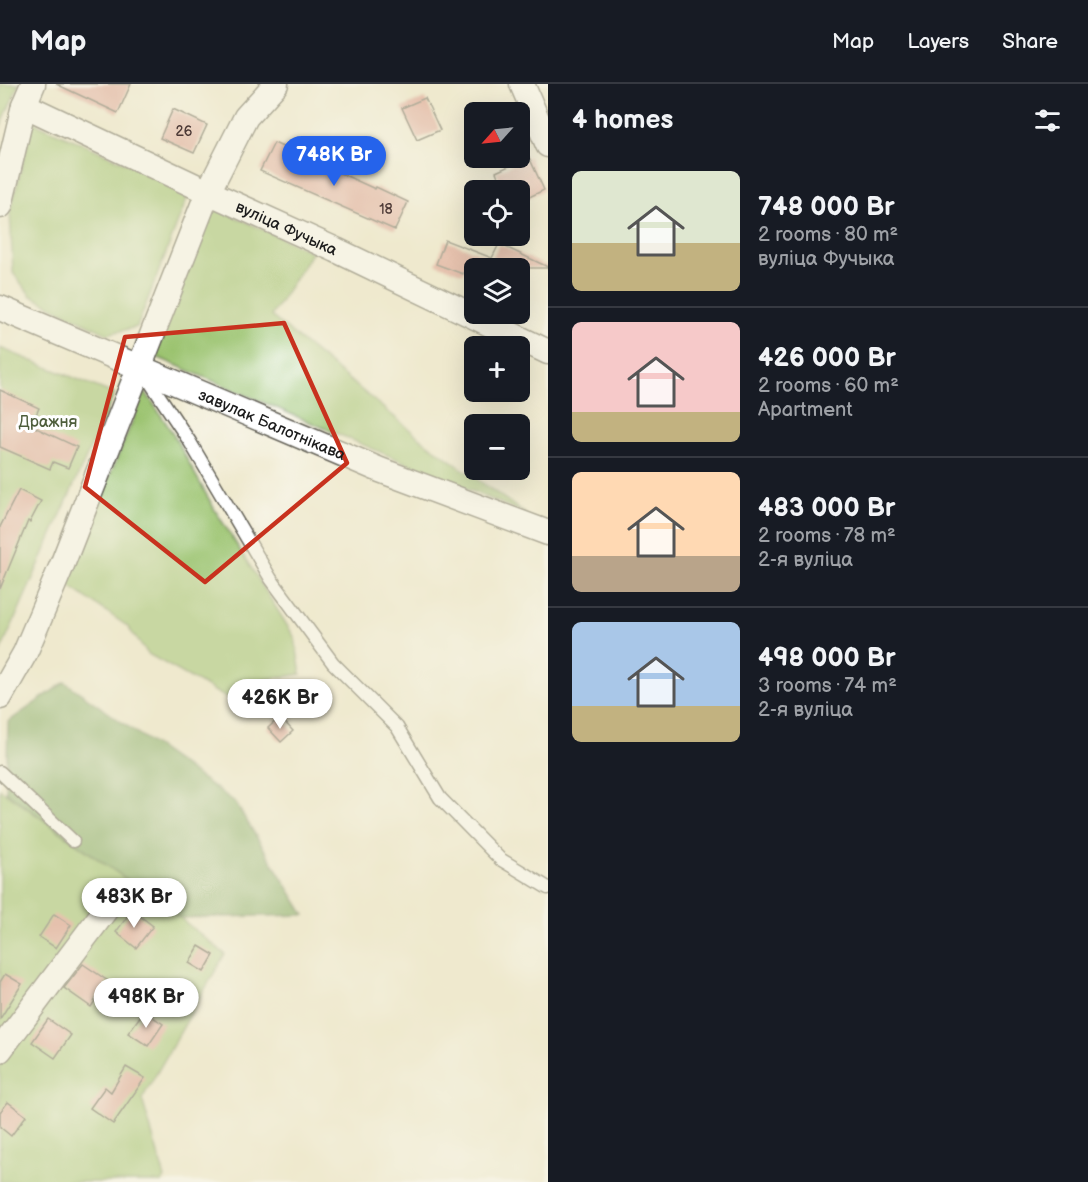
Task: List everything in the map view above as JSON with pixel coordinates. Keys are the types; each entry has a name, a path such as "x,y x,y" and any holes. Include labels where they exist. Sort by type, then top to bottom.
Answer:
{"street":[{"path":"0,697 25,653 208,192 246,117 276,84"},
{"path":"522,84 548,145"},
{"path":"0,206 28,95"},
{"name":"вуліца Фучыка","path":"28,95 208,192 336,249 548,352"},
{"name":"завулак Балотнікава","path":"0,308 380,470 548,532"},
{"path":"0,1050 116,896"}],"lane":[{"path":"140,367 190,442 271,579 333,663 398,727 440,798 500,860 548,888"},
{"path":"0,772 73,841"}],"highlighted area":[{"path":"284,323 347,463 205,582 85,487 125,337"}],"green space":[{"path":"0,84 19,84 0,128"},
{"path":"33,122 190,191 137,327 107,334 31,296 13,273 10,212"},
{"path":"207,204 312,252 271,316 425,442 464,470 464,480 478,480 526,514 152,355"},
{"name":"Дражня","path":"0,348 114,394 0,653"},
{"path":"145,391 172,432 215,510 295,638 301,674 262,680 232,701 148,654 127,626 65,583"},
{"path":"65,682 235,802 305,915 180,918 6,792 8,722"},
{"path":"0,789 180,918 225,954 142,1099 165,1178 162,1182 0,1182"}],"building":[{"path":"56,84 131,84 118,113"},
{"path":"425,98 440,130 417,140 402,108"},
{"path":"173,109 207,125 194,153 160,138"},
{"path":"274,143 408,202 395,230 260,171"},
{"path":"530,159 544,190 530,197 530,180 500,180 496,172 505,168 530,168"},
{"path":"445,240 492,258 464,258 463,274 436,264"},
{"path":"498,246 503,246 529,258 492,258"},
{"path":"530,259 548,267 530,268"},
{"path":"0,390 39,408 32,424 37,426 36,428 77,447 68,468 53,462 50,469 0,447"},
{"path":"19,490 41,501 30,522 28,521 0,589 0,527"},
{"path":"280,717 293,731 281,742 268,728"},
{"path":"132,910 153,926 136,948 116,932"},
{"path":"54,914 71,925 56,948 39,937"},
{"path":"199,946 214,955 204,972 189,963"},
{"path":"83,964 108,981 91,1007 64,988"},
{"path":"5,974 22,984 0,1019 0,982"},
{"path":"144,1011 163,1024 148,1046 128,1033"},
{"path":"48,1019 71,1035 55,1058 32,1042"},
{"path":"126,1067 145,1078 113,1124 90,1108 105,1087 111,1092"},
{"path":"8,1102 26,1116 11,1136 0,1127 0,1112"}]}
